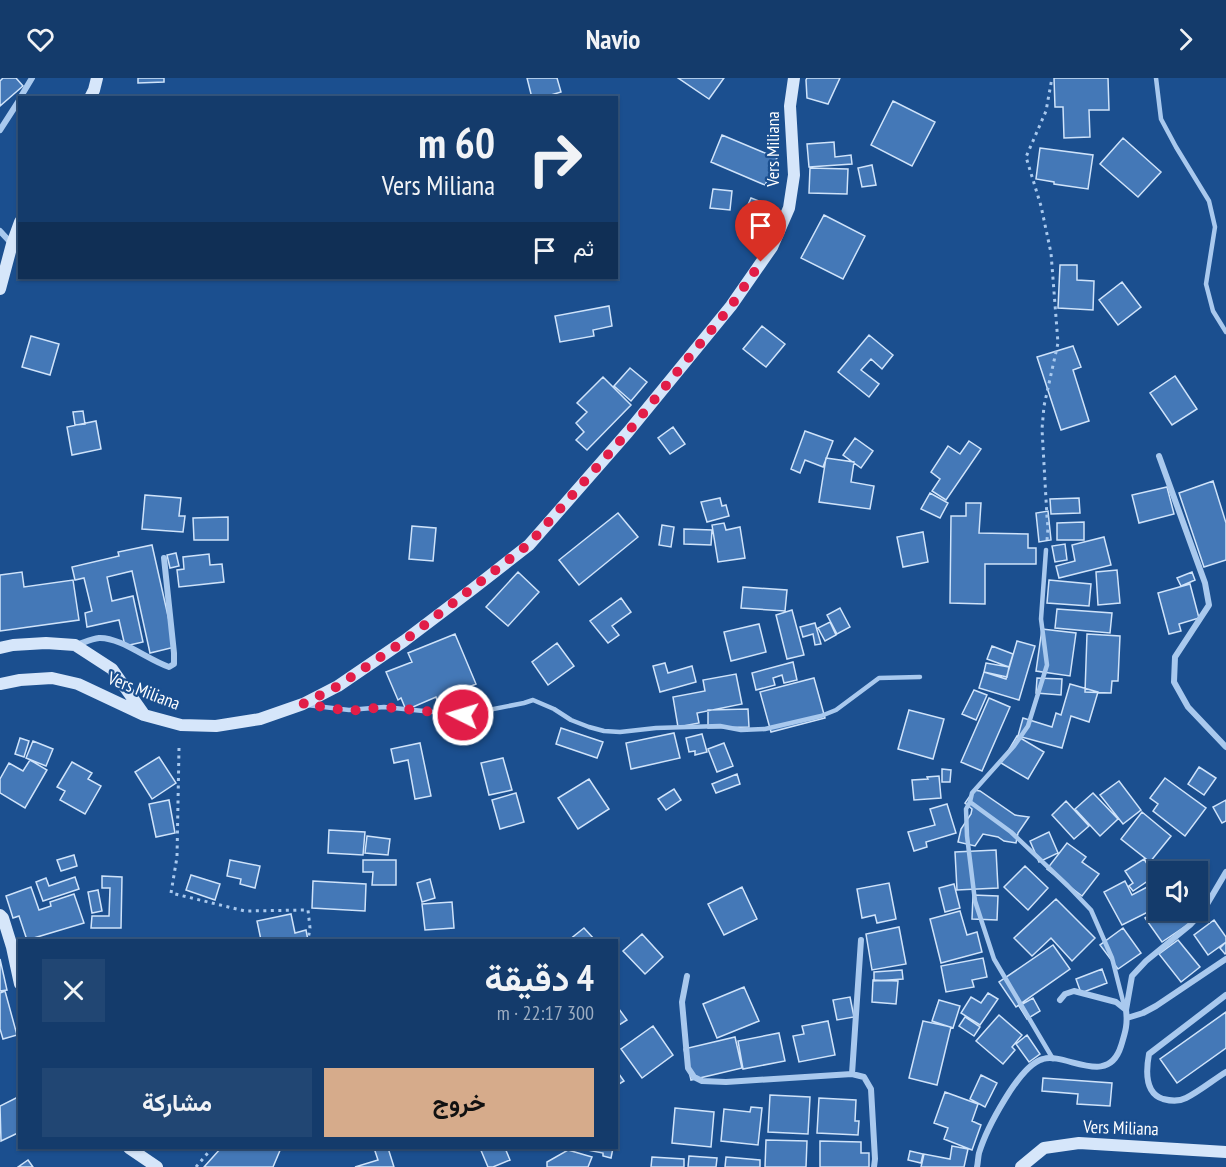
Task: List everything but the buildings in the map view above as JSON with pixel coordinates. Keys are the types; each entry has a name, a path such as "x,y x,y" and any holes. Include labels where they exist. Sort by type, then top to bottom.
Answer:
{"main road":[{"path":"91,96 97,78"},
{"name":"Vers Miliana","path":"0,684 52,678 78,684 144,715 181,725 216,726 260,719 303,704 338,686 394,648 529,544 628,432 731,306 771,247 789,208 794,176 790,106 794,78"},
{"path":"0,289 18,228"},
{"path":"0,648 46,643 75,645 112,669 144,715"},
{"path":"0,915 12,947 18,975"},
{"name":"Vers Miliana","path":"1021,1167 1044,1148 1079,1143 1226,1152"},
{"path":"130,1149 157,1167"}],"street":[{"path":"21,96 32,78"},
{"path":"0,130 18,101"},
{"path":"0,231 12,244"},
{"path":"1159,456 1205,583 1209,605 1175,657 1174,682 1188,707 1226,747"},
{"path":"75,645 98,638 112,640 159,664 169,667 174,663 164,558"},
{"path":"977,1167 979,1153 998,1112 1029,1067 1043,1059 1053,1059 1094,1067 1109,1063 1118,1054 1128,1023 1126,1014 1132,976 1146,961 1197,918 1226,872"},
{"path":"852,1074 861,940"},
{"path":"1126,1014 1143,1013 1156,1006 1226,959"},
{"path":"687,976 682,1002 688,1068 694,1077 702,1081 726,1082 852,1074 864,1077 871,1089 874,1167"},
{"path":"1060,1000 1065,994 1074,991 1116,1002 1126,1014"},
{"path":"1226,995 1149,1054 1146,1068 1148,1085 1158,1097 1172,1101 1185,1098 1226,1071"}],"lane":[{"path":"1156,78 1161,119 1209,201 1215,227 1206,284 1213,311 1226,332"},
{"path":"1046,550 1041,619 1047,665 1041,686 1028,726 1014,746 972,793 966,809 975,902 994,959 1053,1059"},
{"path":"303,704 349,711 384,707 463,715 533,700 554,709 571,720 604,731 720,726 741,730 765,729 821,716 836,710 879,678 921,677"},
{"path":"970,802 1011,832 1090,910 1112,958 1126,1014"}],"path":[{"path":"1046,550 1048,528 1042,429 1044,406 1058,343 1051,253 1041,206 1026,157 1046,111 1052,78"},
{"path":"179,748 177,857 171,893 245,911 308,910 310,928 308,939"},
{"path":"195,1167 211,1149"}],"route":[{"path":"463,715 384,707 349,711 303,704 338,686 404,641 529,544 628,432 731,306 761,262"}]}
